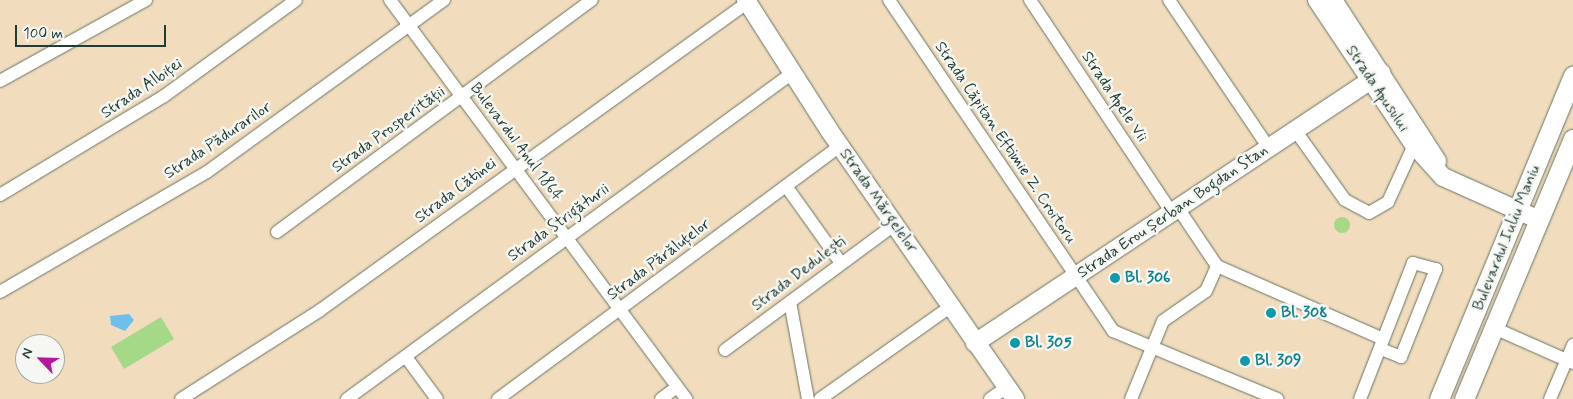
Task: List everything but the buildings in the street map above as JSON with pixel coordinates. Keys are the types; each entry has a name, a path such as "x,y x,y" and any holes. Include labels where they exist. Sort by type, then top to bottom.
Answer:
{"main road":[{"name":"Bulevardul Iuliu Maniu","path":"1440,399 1573,76"},
{"name":"Bulevardul Iuliu Maniu","path":"1464,399 1573,139"}],"street":[{"path":"0,81 146,0"},
{"name":"Strada Albiței","path":"0,195 164,96 296,0"},
{"name":"Bulevardul Anul 1864","path":"390,0 686,399"},
{"name":"Strada Pădurarilor","path":"0,292 206,172 444,0"},
{"name":"Strada Prosperității","path":"277,232 592,0"},
{"name":"Strada Căpitan Eftimie Z. Croitoru","path":"889,0 1113,331 1277,399"},
{"name":"Strada Apele Vii","path":"1030,0 1175,211 1217,266 1381,343 1402,358 1436,269 1413,263 1381,343"},
{"path":"1169,0 1269,148"},
{"name":"Strada Apusului","path":"1317,0 1376,77 1441,174 1456,185 1539,220"},
{"name":"Strada Apusului","path":"1333,0 1376,77"},
{"name":"Strada Mărgelelor","path":"748,1 791,74 950,308 1011,393"},
{"name":"Strada Cătinei","path":"186,398 319,311 514,167 748,1"},
{"name":"Strada Strigăturii","path":"347,399 791,74"},
{"name":"Strada Erou Șerban Bogdan Stan","path":"975,343 1376,77"},
{"path":"1295,130 1345,200 1368,212 1388,202 1420,141"},
{"name":"Strada Părăluțelor","path":"498,399 840,146"},
{"path":"786,186 841,263"},
{"name":"Strada Dedulești","path":"725,350 894,225"},
{"path":"1131,399 1163,321 1206,291 1217,266"},
{"path":"790,302 808,399"},
{"path":"820,399 950,308"},
{"path":"1494,328 1570,361"},
{"path":"1360,399 1381,343"},
{"path":"1550,399 1570,361 1573,345"},
{"path":"406,357 437,399"},
{"path":"661,399 677,387"},
{"path":"990,399 1011,393"}],"green space":[{"path":"1342,217 1350,225 1342,233 1334,225"},
{"path":"161,317 174,339 124,369 111,347"}],"water":[{"path":"129,314 134,320 125,331 111,325 110,316"}],"place":[{"name":"Bl. 306","path":"1115,278"},
{"name":"Bl. 308","path":"1271,313"},
{"name":"Bl. 305","path":"1015,343"},
{"name":"Bl. 309","path":"1245,361"}]}
